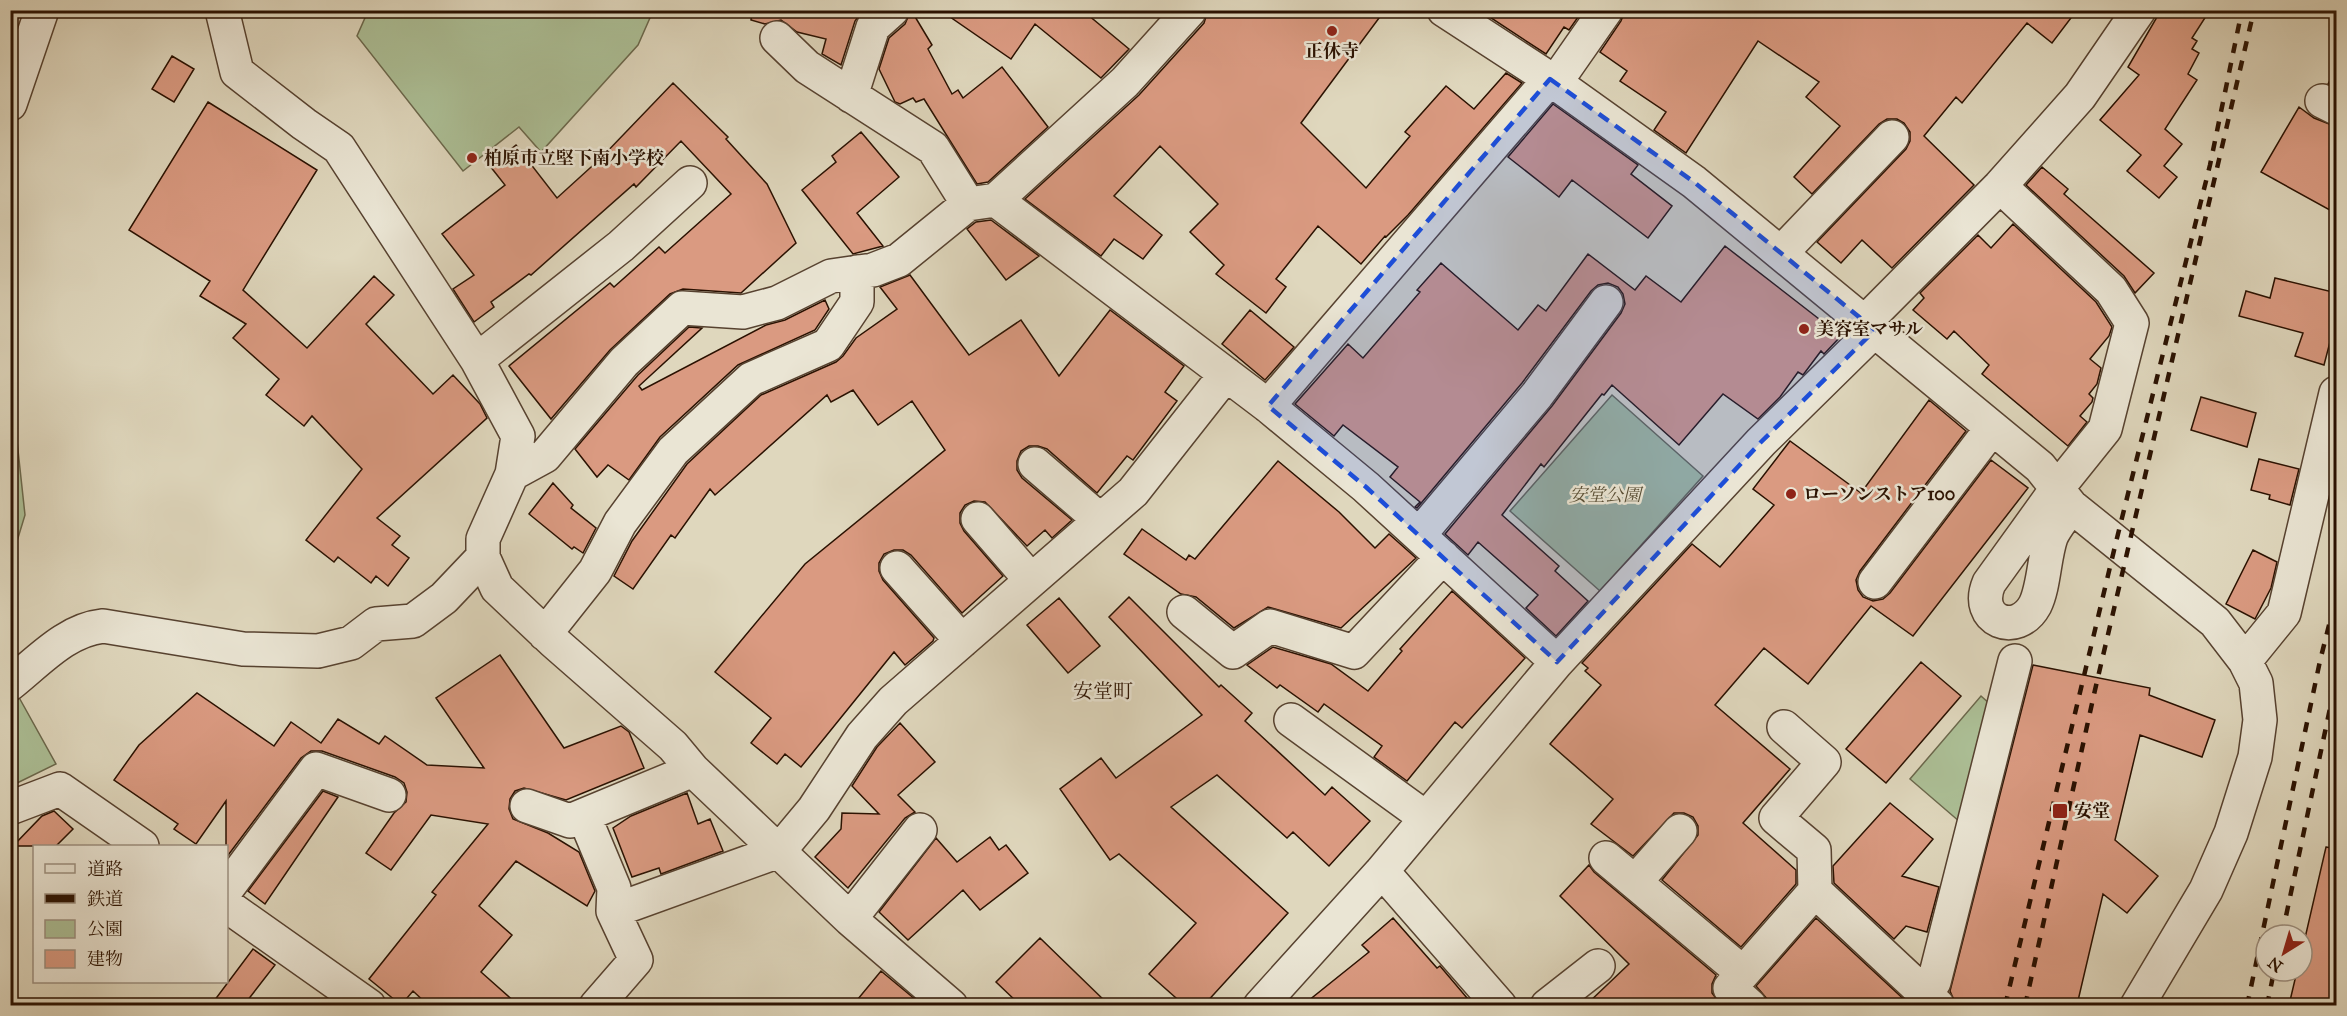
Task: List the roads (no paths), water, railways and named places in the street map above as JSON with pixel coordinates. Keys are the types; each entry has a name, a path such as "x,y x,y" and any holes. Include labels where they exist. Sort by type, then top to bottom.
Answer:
{"street":[{"path":"10,104 42,10"},
{"path":"222,10 237,72 339,148 477,360 518,436 512,474 483,539 483,557 497,588 545,634 673,746 693,770 850,919 951,1005"},
{"path":"851,96 873,27 892,10"},
{"path":"512,474 545,456 624,362 682,308 742,312 777,303 831,276 873,270 899,260 982,202 1125,82 1190,10"},
{"path":"1443,10 1553,81 1694,182 2040,467 2064,498 2214,622 2245,661 2256,683 2260,720 2255,757 2238,811 2206,890 2137,1005"},
{"path":"1268,406 1553,81 1606,10"},
{"path":"1260,1005 1382,870 1557,662 2000,186 2080,96 2137,11"},
{"path":"777,38 807,67 933,148 982,202 1268,406 1366,487 1557,662"},
{"path":"1781,253 1892,136"},
{"path":"477,360 621,246 690,183"},
{"path":"2000,186 2111,290 2132,323 2105,429 2064,498"},
{"path":"545,634 594,571 620,523 673,451 751,379 828,345 857,302 857,272"},
{"path":"1419,535 1537,395 1606,302"},
{"path":"613,911 778,851 814,809 862,736 893,701 1133,492 1226,374"},
{"path":"2245,661 2284,613 2337,393"},
{"path":"1875,582 1992,428"},
{"path":"1035,464 1100,520"},
{"path":"978,519 1031,580"},
{"path":"10,684 72,634 86,628 103,626 243,650 318,651 351,643 376,624 413,621 444,598 483,557"},
{"path":"1184,612 1233,652 1270,626 1366,660 1443,557"},
{"path":"897,568 962,641"},
{"path":"1815,891 1936,994 2015,661"},
{"path":"1291,720 1426,818"},
{"path":"1750,1005 1730,988 1815,891 1814,850 1776,818 1824,762 1784,727"},
{"path":"228,887 316,769 389,795"},
{"path":"527,806 570,821 693,770"},
{"path":"10,808 60,789 141,845"},
{"path":"584,816 614,888 613,911 636,960 596,1005"},
{"path":"850,919 920,830"},
{"path":"1635,882 1680,831"},
{"path":"1606,858 1743,973"},
{"path":"1382,870 1500,1005"},
{"path":"228,906 369,1005"},
{"path":"1548,1005 1598,966"}],"railway":[{"path":"2005,1006 2116,542 2210,165 2242,10"},
{"path":"2025,1006 2095,690 2254,10"},
{"path":"2247,1006 2320,661 2336,597"},
{"path":"2285,923 2336,680"},
{"path":"2267,1006 2272,983"}],"place":[{"name":"正休寺","path":"1332,31"},
{"name":"柏原市立堅下南小学校","path":"472,158"},
{"name":"美容室マサル","path":"1804,329"},
{"name":"ローソンストア100","path":"1791,494"},
{"name":"安堂","path":"2060,811"}],"district":[{"name":"安堂町","path":"1103,691"}],"park label":[{"name":"安堂公園","path":"1605,495"}]}
